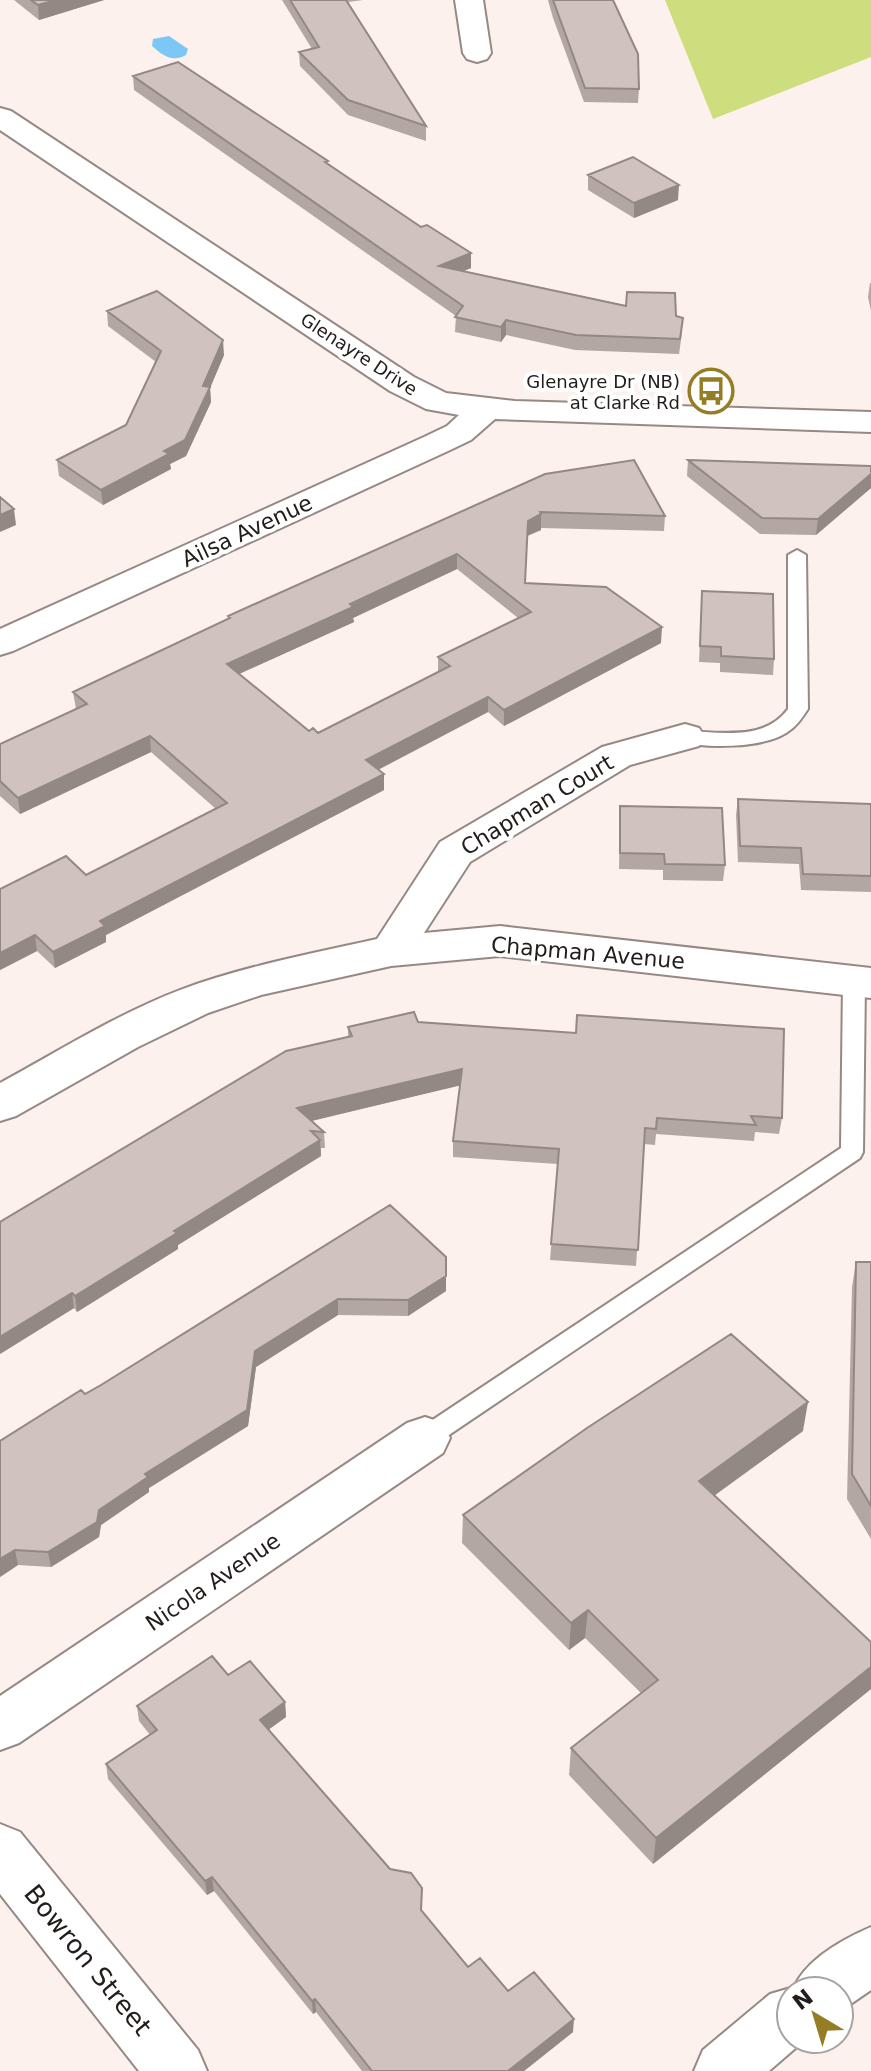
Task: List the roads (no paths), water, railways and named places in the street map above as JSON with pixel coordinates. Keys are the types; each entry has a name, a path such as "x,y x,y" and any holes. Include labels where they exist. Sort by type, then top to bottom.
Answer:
{"street":[{"path":"469,0 477,53"},
{"name":"Glenayre Drive","path":"0,117 410,389 438,402 515,411 871,422"},
{"name":"Ailsa Avenue","path":"0,643 459,433 487,408"},
{"name":"Chapman Court","path":"391,951 455,852 616,756 685,737"},
{"name":"Chapman Avenue","path":"0,1104 122,1036 193,1002 284,974 391,951 500,941 863,982"},
{"name":"Nicola Avenue","path":"0,1726 425,1438"},
{"name":"Bowron Street","path":"0,1850 177,2071"},
{"path":"844,1975 871,1955"},
{"path":"724,2071 775,2028"}],"lane":[{"path":"685,737 763,735 779,732 793,720 798,709 797,555"},
{"path":"425,1438 852,1152 863,982"}],"water":[{"path":"169,36 188,49 186,55 172,58 152,46 153,39"}],"place":[{"name":"Glenayre Dr (NB) at Clarke Rd","path":"711,391"}]}
